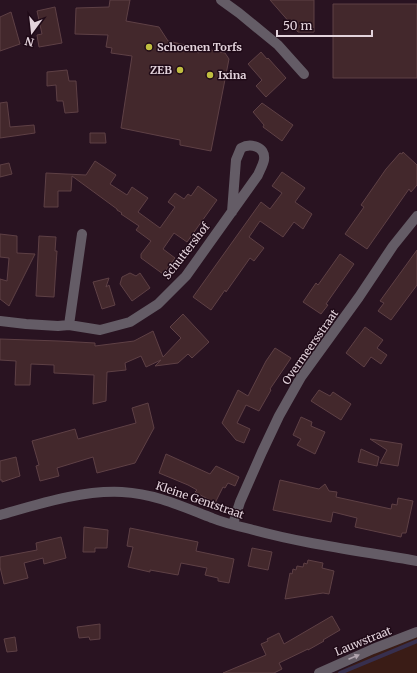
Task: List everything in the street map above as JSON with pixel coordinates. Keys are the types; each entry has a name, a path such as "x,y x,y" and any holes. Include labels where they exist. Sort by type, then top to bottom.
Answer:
{"street":[{"path":"221,0 278,45 304,74"},
{"name":"Schuttershof","path":"0,321 58,326 69,325 100,330 130,322 158,304 186,276 232,212 258,175 264,159 263,152 257,146 249,145 241,148 236,160 232,212"},
{"name":"Overmeersstraat","path":"233,524 240,502 262,452 279,416 301,377 359,297 393,246 417,216"},
{"path":"69,325 82,234"},
{"name":"Kleine Gentstraat","path":"0,515 50,501 90,493 139,493 161,498 181,505 213,519 299,540 417,560"},
{"name":"Lauwstraat","path":"319,673 373,649 417,632"}],"shaded area":[{"path":"417,636 417,673 336,673 387,647"}],"building":[{"path":"110,0 130,0 126,21 159,27 168,41 194,47 198,53 206,49 225,53 229,59 211,151 180,145 180,140 121,128 132,56 111,53 112,48 106,47 108,35 75,34 76,8 109,7"},
{"path":"270,0 314,0 314,32 298,32"},
{"path":"333,4 417,4 417,78 333,78"},
{"path":"55,7 62,43 39,47 37,35 42,34 37,11"},
{"path":"11,12 20,44 0,51 0,17"},
{"path":"261,52 286,78 266,97 256,86 262,80 248,64"},
{"path":"67,70 69,81 76,81 78,112 65,113 63,101 57,101 56,85 47,86 47,72"},
{"path":"7,102 10,127 34,125 35,133 0,138 0,103"},
{"path":"262,103 293,125 282,141 263,127 264,125 253,112"},
{"path":"90,133 105,133 106,143 90,143"},
{"path":"403,152 417,165 417,185 411,192 409,189 367,249 345,234 364,207 361,205 386,169 400,153 402,154"},
{"path":"95,161 116,175 110,184 127,195 132,187 148,198 138,212 160,228 175,207 168,202 175,193 184,199 188,194 191,196 198,186 217,200 187,242 174,233 163,249 175,258 163,274 141,258 141,254 151,241 136,230 139,226 72,176 71,191 58,191 58,207 44,207 46,173 86,175"},
{"path":"9,163 12,174 0,177 0,165"},
{"path":"282,172 305,188 295,202 312,214 303,229 294,222 283,237 260,221 249,237 264,248 254,261 250,258 226,292 225,290 211,310 193,297 261,202 270,209 282,193 272,186"},
{"path":"0,234 17,236 17,253 35,254 9,306 0,299 0,279 7,281 9,258 0,257"},
{"path":"39,236 56,237 55,251 57,251 54,297 36,296"},
{"path":"417,250 417,285 391,320 378,311 384,303 380,301"},
{"path":"340,254 354,264 326,304 328,305 321,314 303,302 316,283 318,285"},
{"path":"130,273 136,276 140,273 150,288 132,301 120,284 122,277"},
{"path":"109,278 106,287 109,285 115,305 102,309 93,282"},
{"path":"183,314 209,342 192,358 188,354 178,363 155,366 161,360 146,367 141,356 125,363 126,370 107,372 106,401 93,404 94,375 54,373 54,365 31,364 30,385 15,385 16,361 0,360 0,339 95,343 95,346 134,341 153,331 163,357 181,338 170,327"},
{"path":"365,327 383,340 377,348 387,355 381,364 371,357 364,367 346,353"},
{"path":"275,348 291,358 270,389 271,390 259,411 246,405 237,423 250,429 244,443 236,440 222,423 238,390 248,396 266,361"},
{"path":"319,390 330,396 333,392 351,404 341,420 311,401"},
{"path":"148,403 154,428 135,463 97,473 93,457 57,468 59,476 40,481 36,466 39,465 32,441 75,429 78,439 136,423 132,408"},
{"path":"301,417 312,422 311,426 325,432 315,454 297,445 301,439 293,435"},
{"path":"370,439 402,444 398,466 380,463 387,450"},
{"path":"361,449 379,457 377,466 358,462"},
{"path":"166,454 210,474 216,466 239,477 235,486 228,483 225,488 223,487 215,503 195,492 197,490 188,485 159,473"},
{"path":"16,457 20,476 2,482 2,480 0,480 0,461"},
{"path":"280,480 319,489 325,484 329,491 337,492 336,497 391,509 392,504 397,505 398,498 413,501 406,533 402,533 401,537 355,527 357,518 333,512 331,522 273,510"},
{"path":"84,527 108,530 107,548 95,548 95,552 83,552"},
{"path":"130,528 198,542 196,551 234,559 229,583 218,581 218,578 205,575 207,568 181,563 178,575 150,570 150,572 128,567 133,547 127,546"},
{"path":"61,537 66,558 44,564 43,558 24,563 28,578 4,584 0,567 0,557 37,550 36,543"},
{"path":"252,548 272,552 268,570 248,566"},
{"path":"308,560 323,563 322,568 334,571 329,594 323,593 285,599 290,573 292,574 293,569 296,570 297,566 303,567 304,563 307,564"},
{"path":"332,616 340,630 308,650 279,663 282,669 274,673 223,673 266,655 261,644 268,641 267,639 279,633 284,644"},
{"path":"100,624 100,639 90,640 89,637 79,638 77,627"},
{"path":"15,637 17,651 7,652 4,639"}],"waterway":[{"path":"340,673 417,641"}],"place":[{"name":"Schoenen Torfs","path":"149,47"},
{"name":"ZEB","path":"180,70"},
{"name":"Ixina","path":"210,75"}]}
